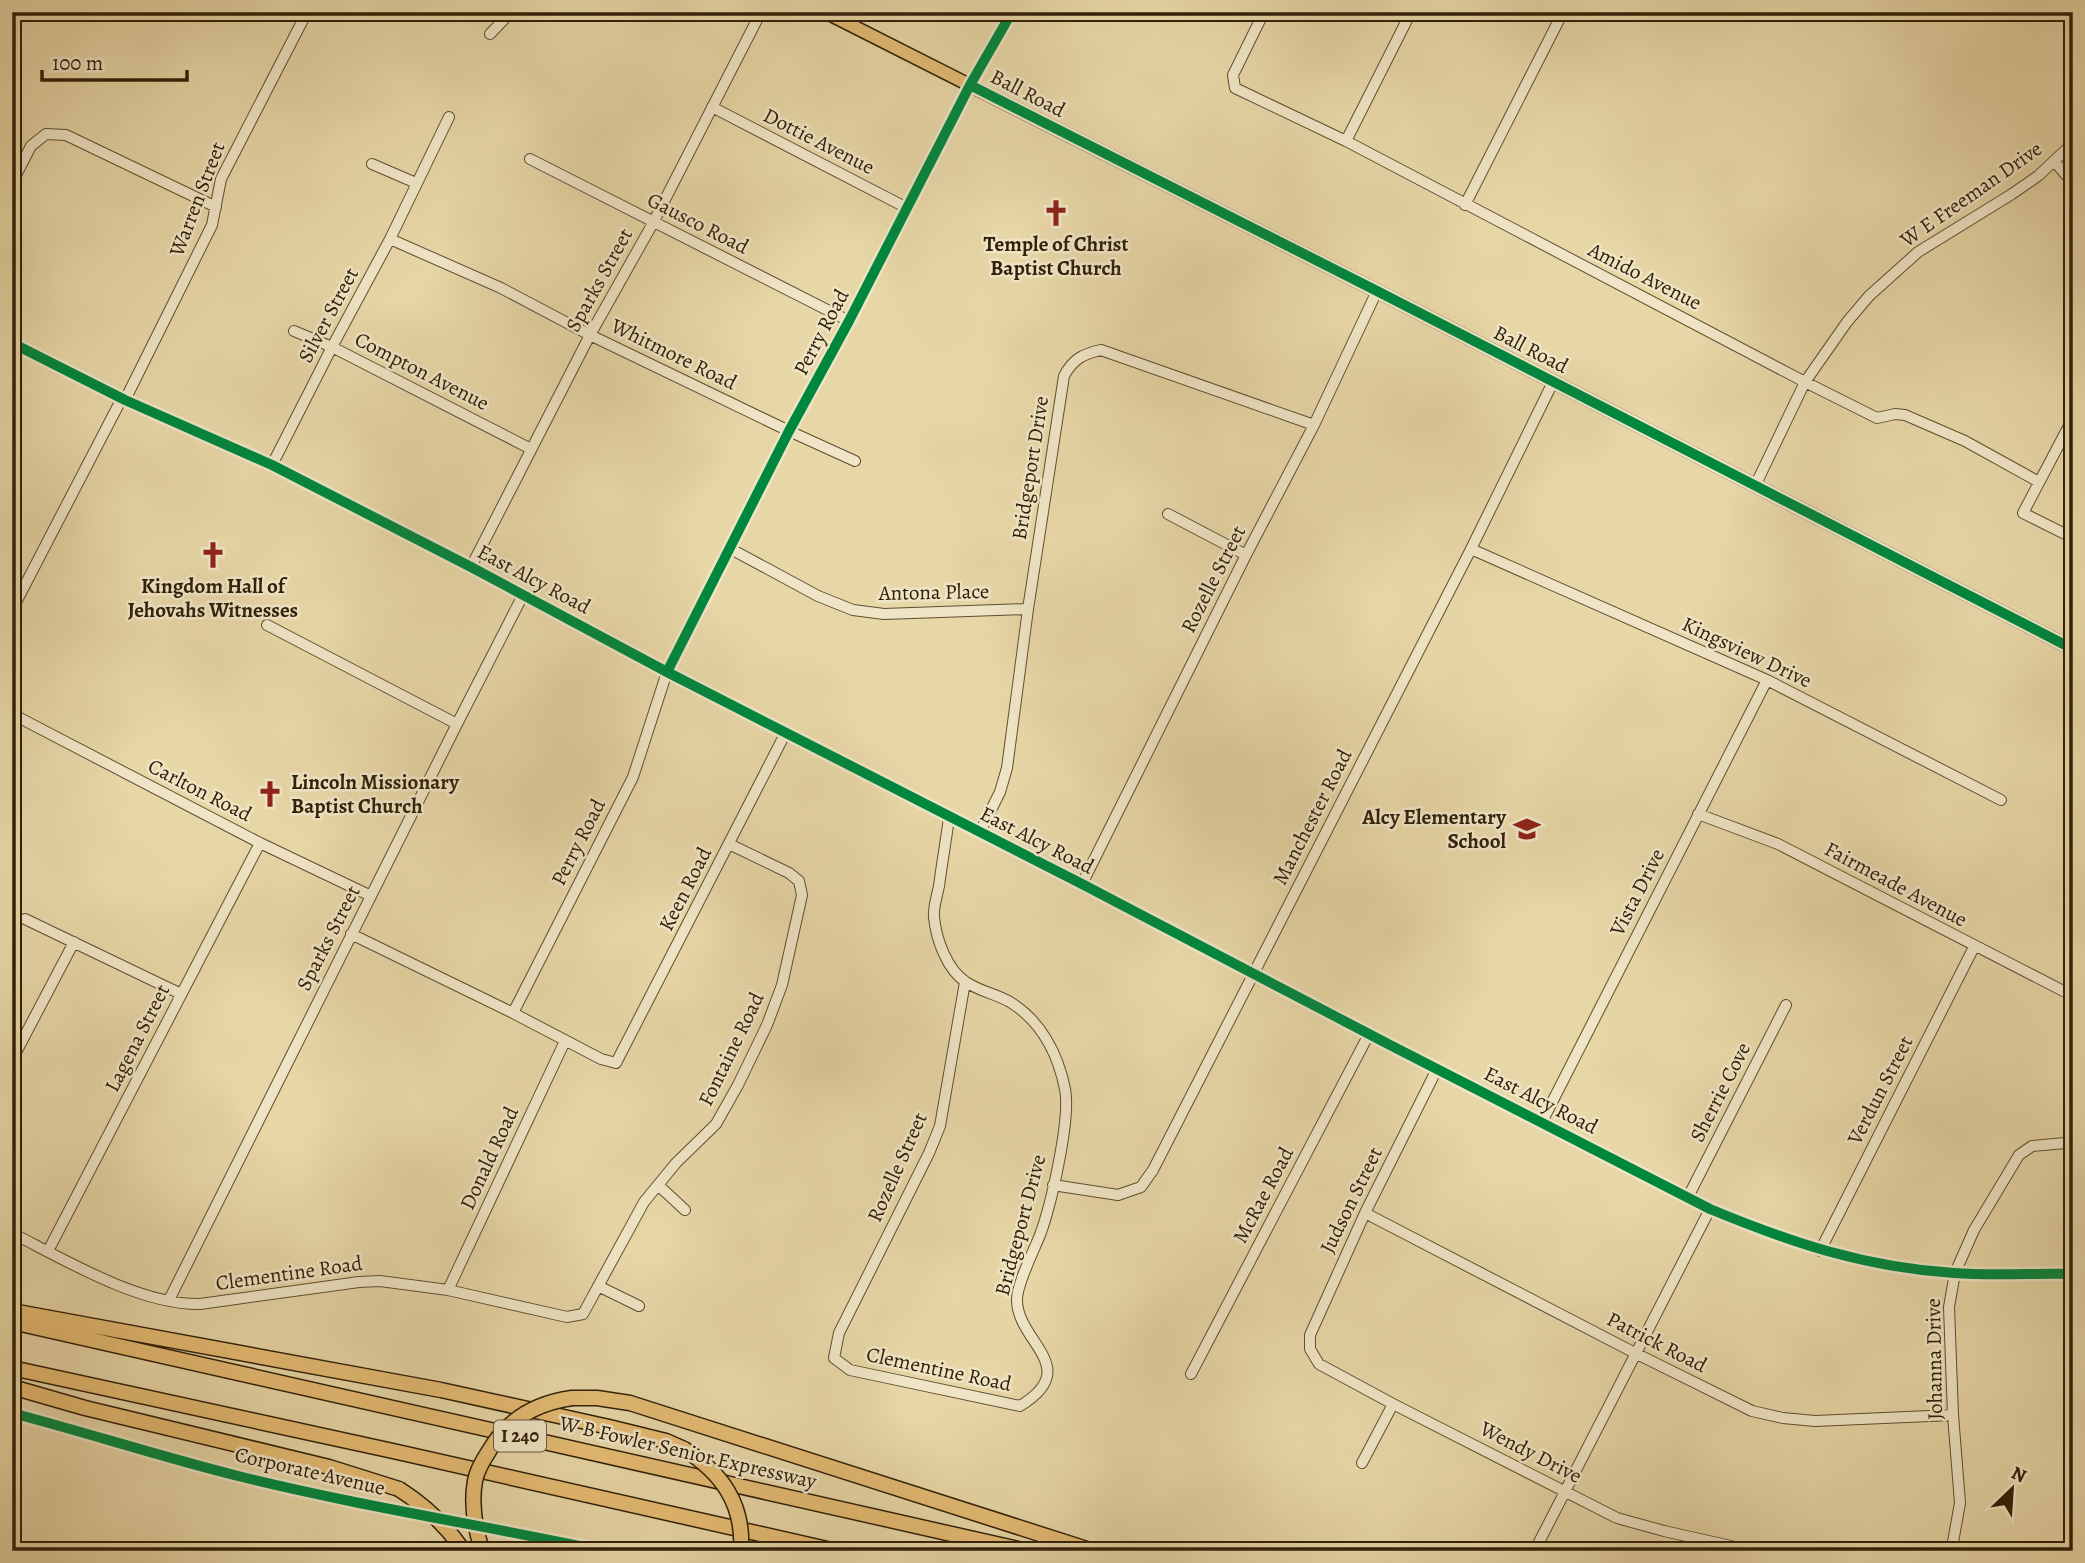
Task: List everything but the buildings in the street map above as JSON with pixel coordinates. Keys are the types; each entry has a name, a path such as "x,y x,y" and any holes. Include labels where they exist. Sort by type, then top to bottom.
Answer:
{"highway":[{"path":"12,1311 454,1393 666,1441 684,1449 720,1477 732,1496 741,1551"},
{"name":"W B Fowler Senior Expressway","path":"12,1322 1027,1551"},
{"name":"I 240","path":"12,1368 836,1551"},
{"path":"12,1387 85,1408 329,1467 399,1489 429,1510 462,1548"},
{"path":"482,1550 476,1532 475,1481 485,1456 500,1433 525,1412 542,1405 572,1398 597,1398 630,1403 1093,1551"}],"main road":[{"name":"Ball Road","path":"825,12 1377,291 2073,649"}],"street":[{"name":"Warren Street","path":"12,610 124,399 212,225 221,179 307,12"},
{"path":"490,34 511,12"},
{"name":"Sparks Street","path":"471,567 761,12"},
{"name":"Perry Road","path":"513,1013 633,777 667,672 789,431 849,321 970,85 1012,12"},
{"name":"Amido Avenue","path":"1264,12 1233,75 1235,88 1346,141 1805,383 1877,418 1905,415 1965,441 2039,482"},
{"path":"1346,141 1411,12"},
{"path":"1465,205 1563,12"},
{"name":"Dottie Avenue","path":"712,107 907,208"},
{"name":"Silver Street","path":"272,465 390,239 449,117"},
{"path":"12,183 31,146 46,134 66,135 216,207"},
{"name":"W E Freeman Drive","path":"1755,486 1805,383 1847,322 1899,267 1918,252 2038,176 2073,143"},
{"name":"Gausco Road","path":"530,159 849,321"},
{"path":"2054,161 2073,183"},
{"path":"372,164 416,183"},
{"name":"Whitmore Road","path":"390,239 501,288 590,335 855,461"},
{"name":"Rozelle Street","path":"1082,884 1314,425 1377,291"},
{"name":"Compton Avenue","path":"294,331 332,347 531,449"},
{"name":"East Alcy Road","path":"12,343 124,399 272,465 949,818 1710,1209 1821,1251 1875,1264 1955,1273 2073,1274"},
{"name":"Bridgeport Drive","path":"979,832 1000,792 1007,768 1064,376 1070,363 1086,353 1101,350 1314,425"},
{"name":"Manchester Road","path":"1053,1185 1118,1195 1141,1186 1158,1161 1471,549 1553,382"},
{"path":"2073,418 2023,513 2073,538"},
{"path":"1168,514 1246,555"},
{"name":"Antona Place","path":"729,548 818,596 853,610 884,614 1028,609"},
{"name":"Kingsview Drive","path":"1471,549 1767,680 2001,800"},
{"name":"Sparks Street","path":"169,1300 523,595"},
{"path":"267,625 457,724"},
{"name":"Vista Drive","path":"1542,1122 1767,680"},
{"name":"Carlton Road","path":"12,714 260,843 371,896"},
{"name":"Keen Road","path":"565,1041 601,1059 616,1063 786,732"},
{"name":"Fairmeade Avenue","path":"1699,814 1778,844 2073,996"},
{"path":"949,818 934,916 942,949 950,966 965,982"},
{"name":"Lagena Street","path":"48,1251 260,843"},
{"name":"Fontaine Road","path":"583,1314 644,1202 676,1163 716,1124 767,1025 782,985 802,895 799,881 789,873 729,844"},
{"path":"25,919 181,994"},
{"path":"351,934 565,1041"},
{"path":"12,1060 74,942"},
{"name":"Verdun Street","path":"1821,1251 1974,947"},
{"name":"Rozelle Street","path":"834,1358 839,1333 940,1126 965,982"},
{"name":"Bridgeport Drive","path":"965,982 1011,1002 1040,1028 1056,1057 1065,1092 1066,1116 1046,1220 1017,1295 1017,1313 1045,1357 1048,1378 1037,1396"},
{"name":"Sherrie Cove","path":"1688,1198 1786,1005"},
{"name":"McRae Road","path":"1191,1374 1369,1034"},
{"name":"Donald Road","path":"448,1290 565,1041"},
{"name":"Judson Street","path":"1310,1349 1310,1335 1365,1213 1437,1069"},
{"name":"Johanna Drive","path":"1949,1551 1960,1503 1949,1307 1955,1273 1974,1230 2019,1155 2032,1146 2065,1143 2073,1139"},
{"path":"658,1185 685,1210"},
{"path":"1536,1548 1710,1209"},
{"name":"Patrick Road","path":"1365,1213 1752,1411 1815,1422 1953,1415"},
{"name":"Clementine Road","path":"12,1233 135,1293 185,1304 380,1280 448,1290 567,1317 583,1314"},
{"path":"598,1286 639,1306"},
{"name":"Wendy Drive","path":"1310,1349 1319,1364 1617,1518 1753,1551"},
{"name":"Clementine Road","path":"834,1358 850,1370 1020,1406 1037,1396"},
{"path":"1362,1463 1393,1404"},
{"name":"Corporate Avenue","path":"12,1413 237,1476 604,1551"}],"cycle path":[{"path":"667,672 789,431 849,321 970,85 1012,12"},
{"path":"970,85 2073,649"},
{"path":"12,343 125,400 272,465 667,672 1710,1209 1800,1243 1889,1265 1969,1274 2073,1274"},
{"path":"12,1413 283,1487 604,1551"}],"place":[{"name":"Temple of Christ Baptist Church","path":"1056,213"},
{"name":"Kingdom Hall of Jehovahs Witnesses","path":"213,555"},
{"name":"Lincoln Missionary Baptist Church","path":"270,794"},
{"name":"Alcy Elementary School","path":"1527,829"}]}
